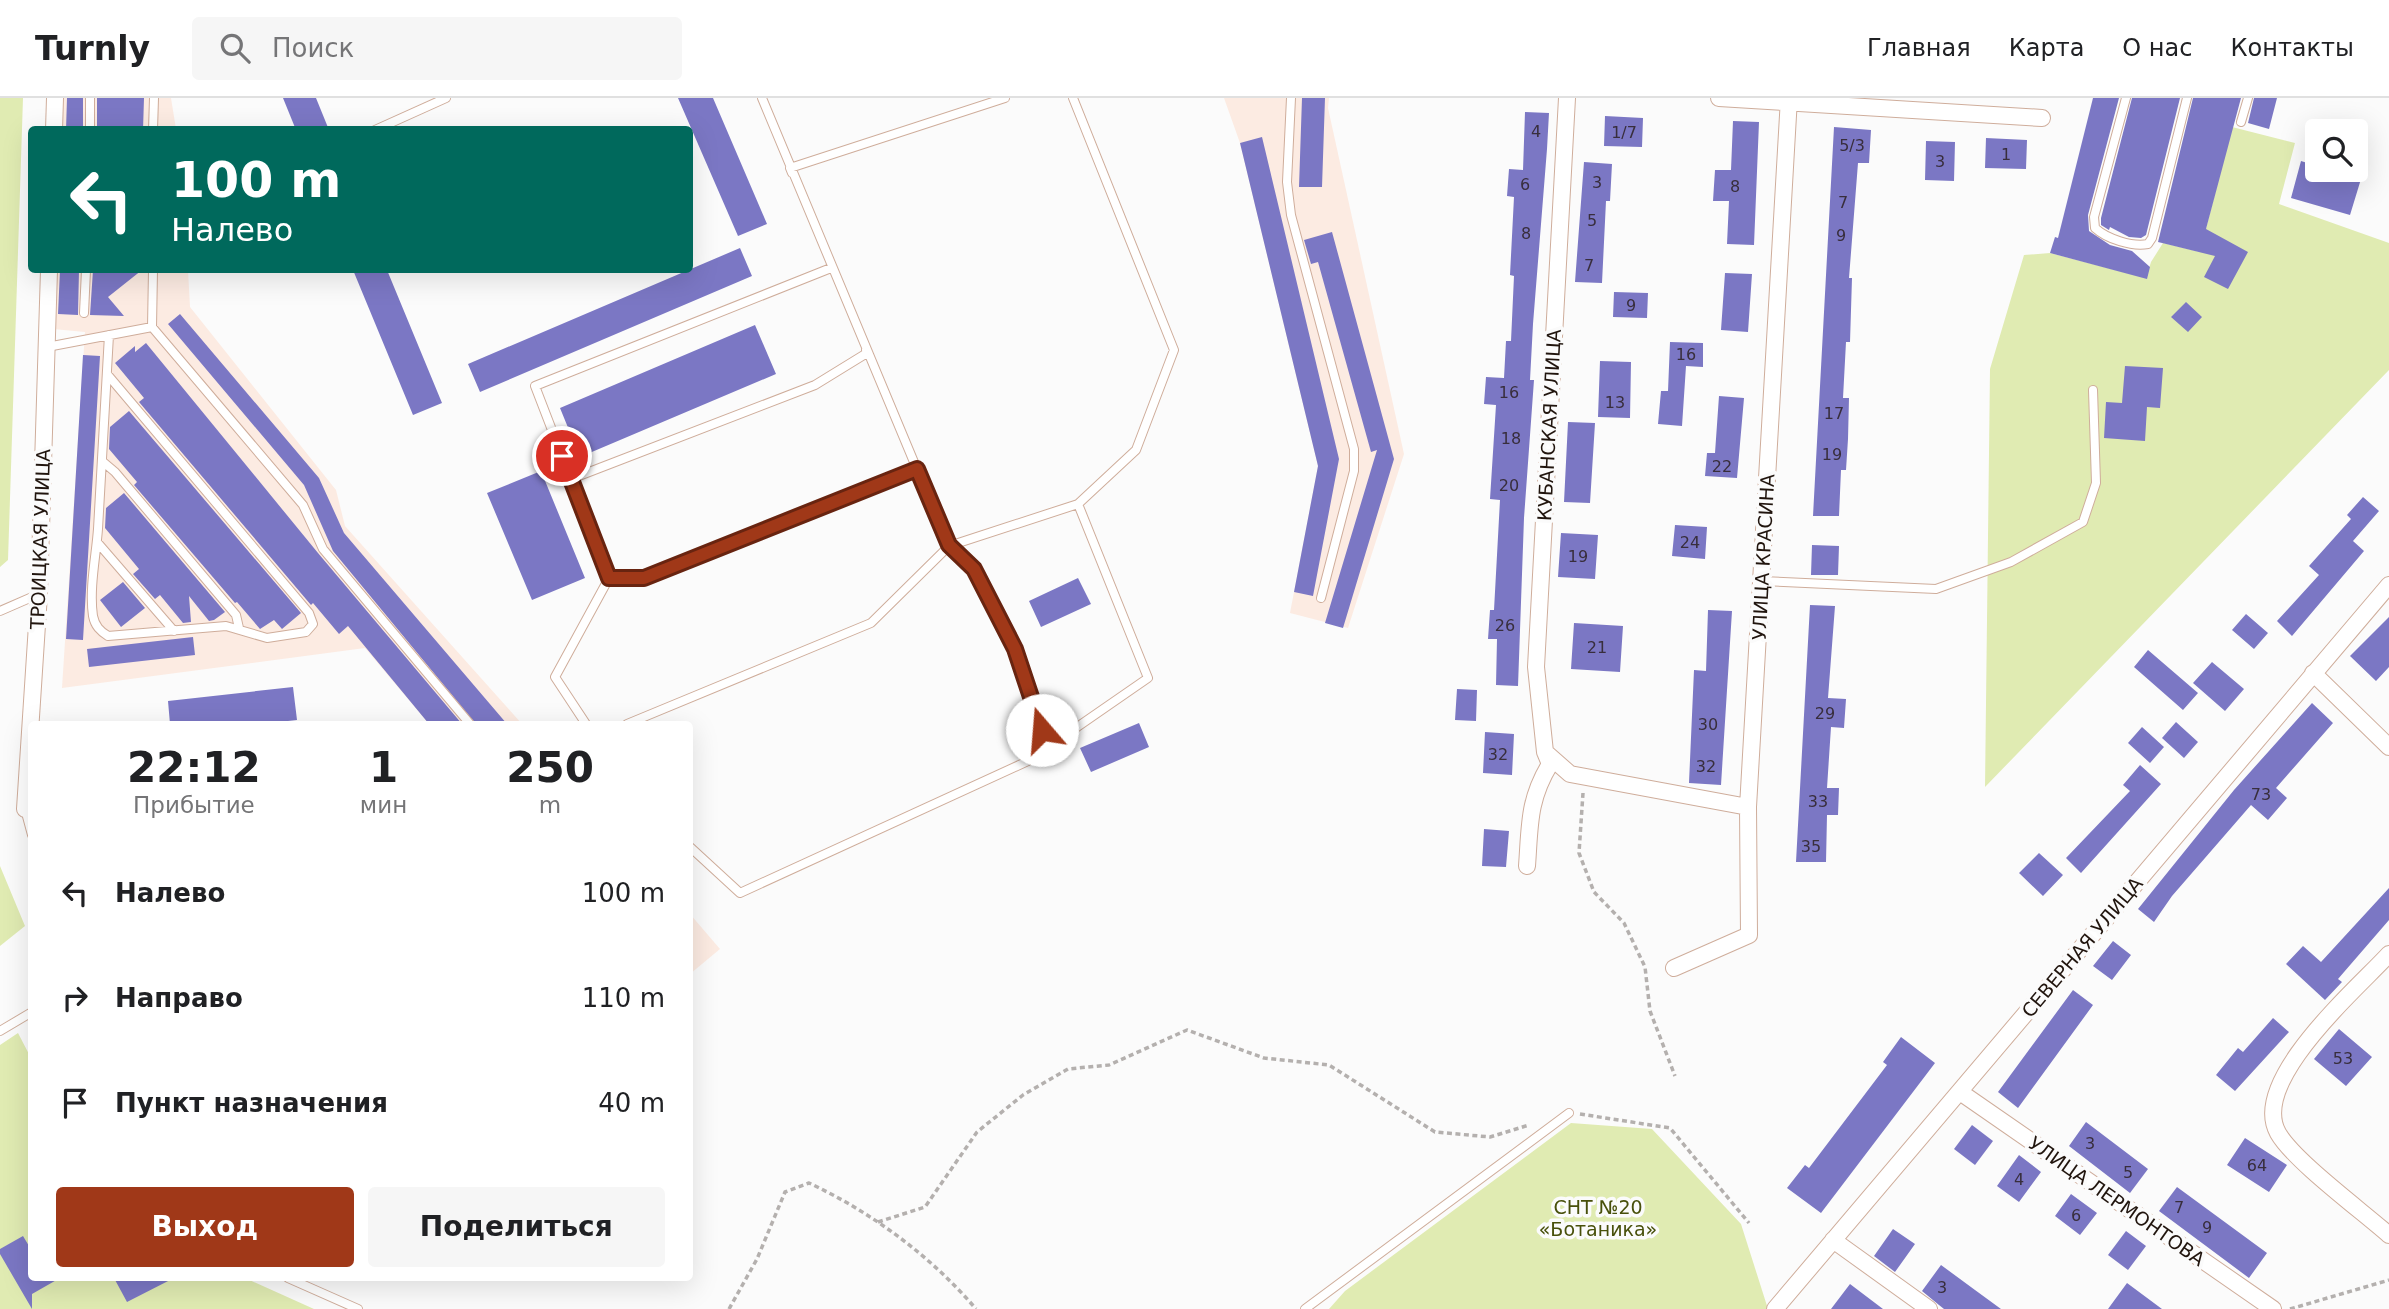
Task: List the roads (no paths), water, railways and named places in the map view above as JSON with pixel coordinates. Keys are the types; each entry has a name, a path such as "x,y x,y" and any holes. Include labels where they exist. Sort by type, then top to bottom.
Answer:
{"street":[{"path":"54,126 55,98"},
{"name":"КУБАНСКАЯ УЛИЦА","path":"1527,866 1529,812 1538,784 1550,764 1545,752 1536,667 1567,98"},
{"path":"1719,98 1789,100 2042,118"},
{"name":"УЛИЦА КРАСИНА","path":"1674,968 1749,935 1748,807 1789,100"},
{"name":"ТРОИЦКАЯ УЛИЦА","path":"31,721 39,594 49,273"},
{"name":"СЕВЕРНАЯ УЛИЦА","path":"1775,1309 2389,585"},
{"path":"2312,673 2389,747"},
{"path":"1545,752 1570,774 1748,807"},
{"name":"ТРОИЦКАЯ УЛИЦА","path":"25,809 28,763"},
{"path":"2389,954 2300,1051 2280,1081 2274,1110 2277,1132 2294,1153 2389,1235"},
{"name":"УЛИЦА ЛЕРМОНТОВА","path":"1960,1092 2273,1309"},
{"path":"1833,1240 1929,1309"}],"lane":[{"path":"90,98 90,126"},
{"path":"153,126 154,98"},
{"path":"383,126 446,98"},
{"path":"762,98 949,545 974,569 1015,649 1042,730 1028,761"},
{"path":"790,168 1005,98"},
{"path":"634,721 871,623 949,545 1078,504 1136,450 1174,350 1073,98"},
{"path":"1291,98 1287,182 1291,215 1354,449 1354,471 1321,598"},
{"path":"2126,98 2094,217 2095,228 2102,234 2138,246 2148,244 2152,238 2187,98"},
{"path":"2241,122 2248,98"},
{"path":"790,168 867,352"},
{"path":"584,721 555,677 609,578 535,386 831,268"},
{"path":"84,313 86,273"},
{"path":"153,273 152,327 303,505 323,549 467,721"},
{"path":"47,346 152,327"},
{"path":"107,374 309,612 313,624 306,632 267,638 239,628 108,636 97,629 93,615 109,335"},
{"path":"571,478 815,384 867,352"},
{"path":"1761,581 1936,589 2011,562 2083,522 2096,483 2094,390"},
{"path":"102,461 115,472 236,615 239,628"},
{"path":"609,578 644,578 917,469"},
{"path":"693,851 740,893 1028,761 1147,678 1078,504"},
{"path":"97,542 174,631"},
{"path":"0,611 39,594"},
{"path":"25,809 28,820"},
{"path":"0,1031 28,1014"},
{"path":"1305,1309 1569,1113"},
{"path":"295,1281 358,1309"}],"park label":[{"name":"СНТ №20 «Ботаника»","path":"1598,1218"}]}
